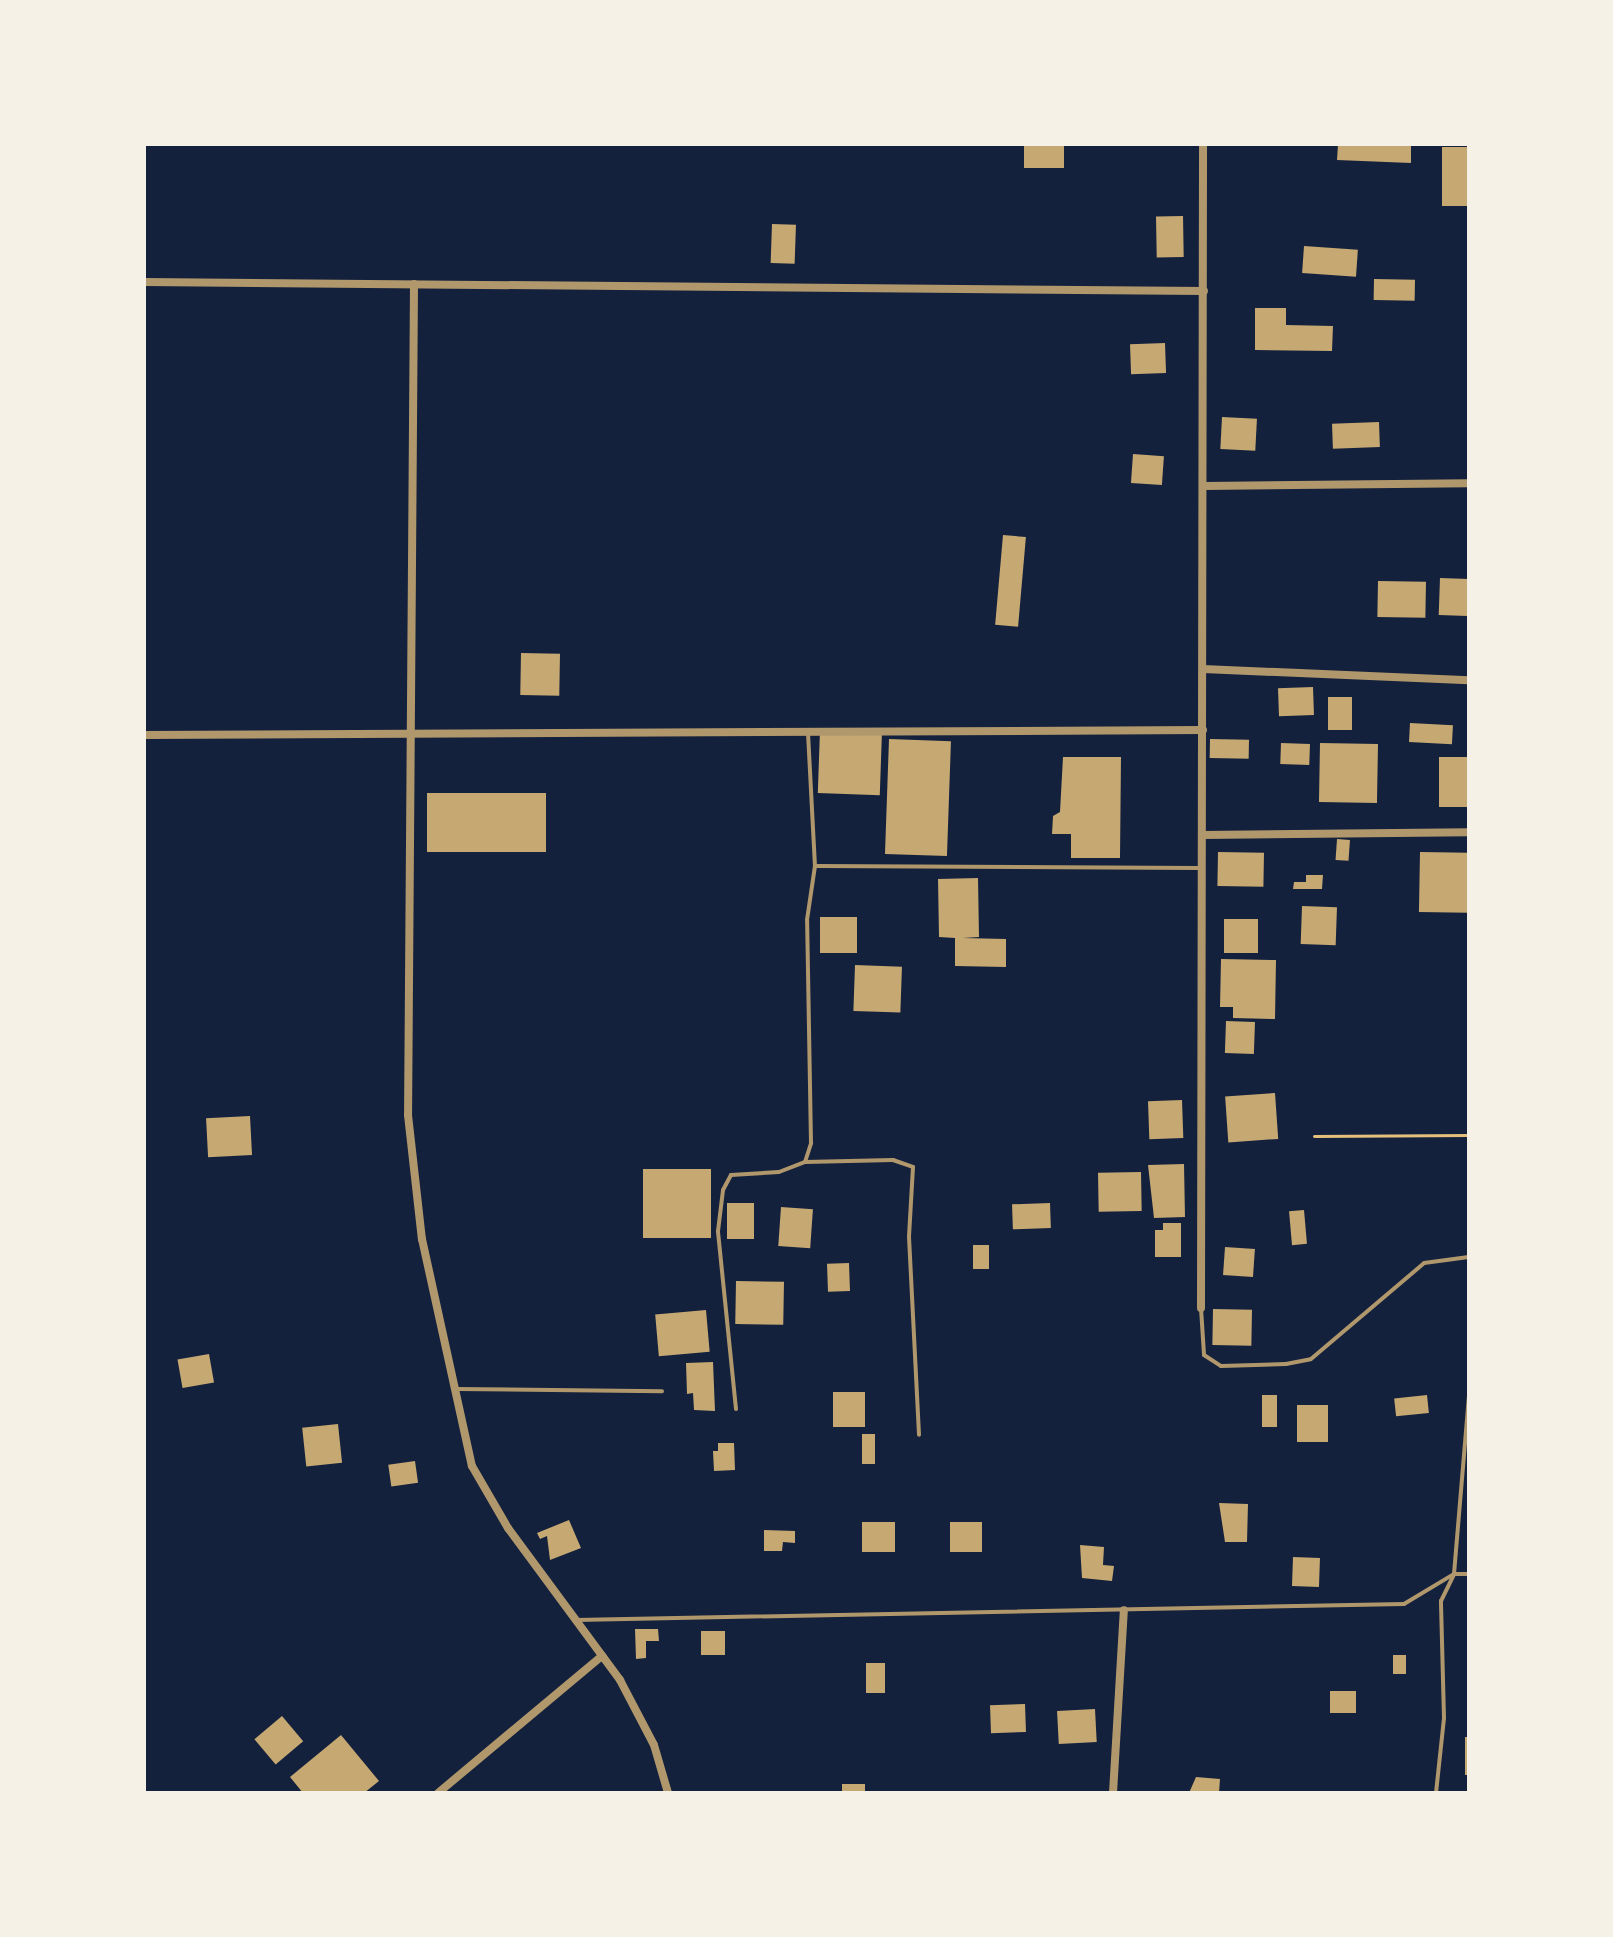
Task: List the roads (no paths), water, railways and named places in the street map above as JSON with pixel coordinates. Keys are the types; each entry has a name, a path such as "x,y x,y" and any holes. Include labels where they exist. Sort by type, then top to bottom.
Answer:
{"street":[{"path":"1201,1308 1203,144"},
{"path":"144,282 1204,291"},
{"path":"414,284 408,1115 422,1239 472,1466 508,1528 602,1656 654,1745 668,1793"},
{"path":"1204,486 1469,483"},
{"path":"1203,669 1469,680"},
{"path":"144,735 1203,730"},
{"path":"1203,835 1469,832"},
{"path":"1113,1793 1124,1610"},
{"path":"438,1793 602,1656"}],"lane":[{"path":"805,1162 811,1143 807,920 815,866 808,732"},
{"path":"815,866 1203,868"},
{"path":"736,1409 718,1231 723,1190 731,1175 779,1172 805,1162 893,1160 913,1167 909,1237 919,1435"},
{"path":"1201,1308 1204,1355 1221,1366 1298,1362 1311,1359 1424,1263 1469,1257"},
{"path":"455,1389 662,1391"},
{"path":"1436,1793 1444,1718 1441,1601 1454,1574 1469,1395"},
{"path":"576,1620 1404,1604 1454,1574 1469,1574"}]}
